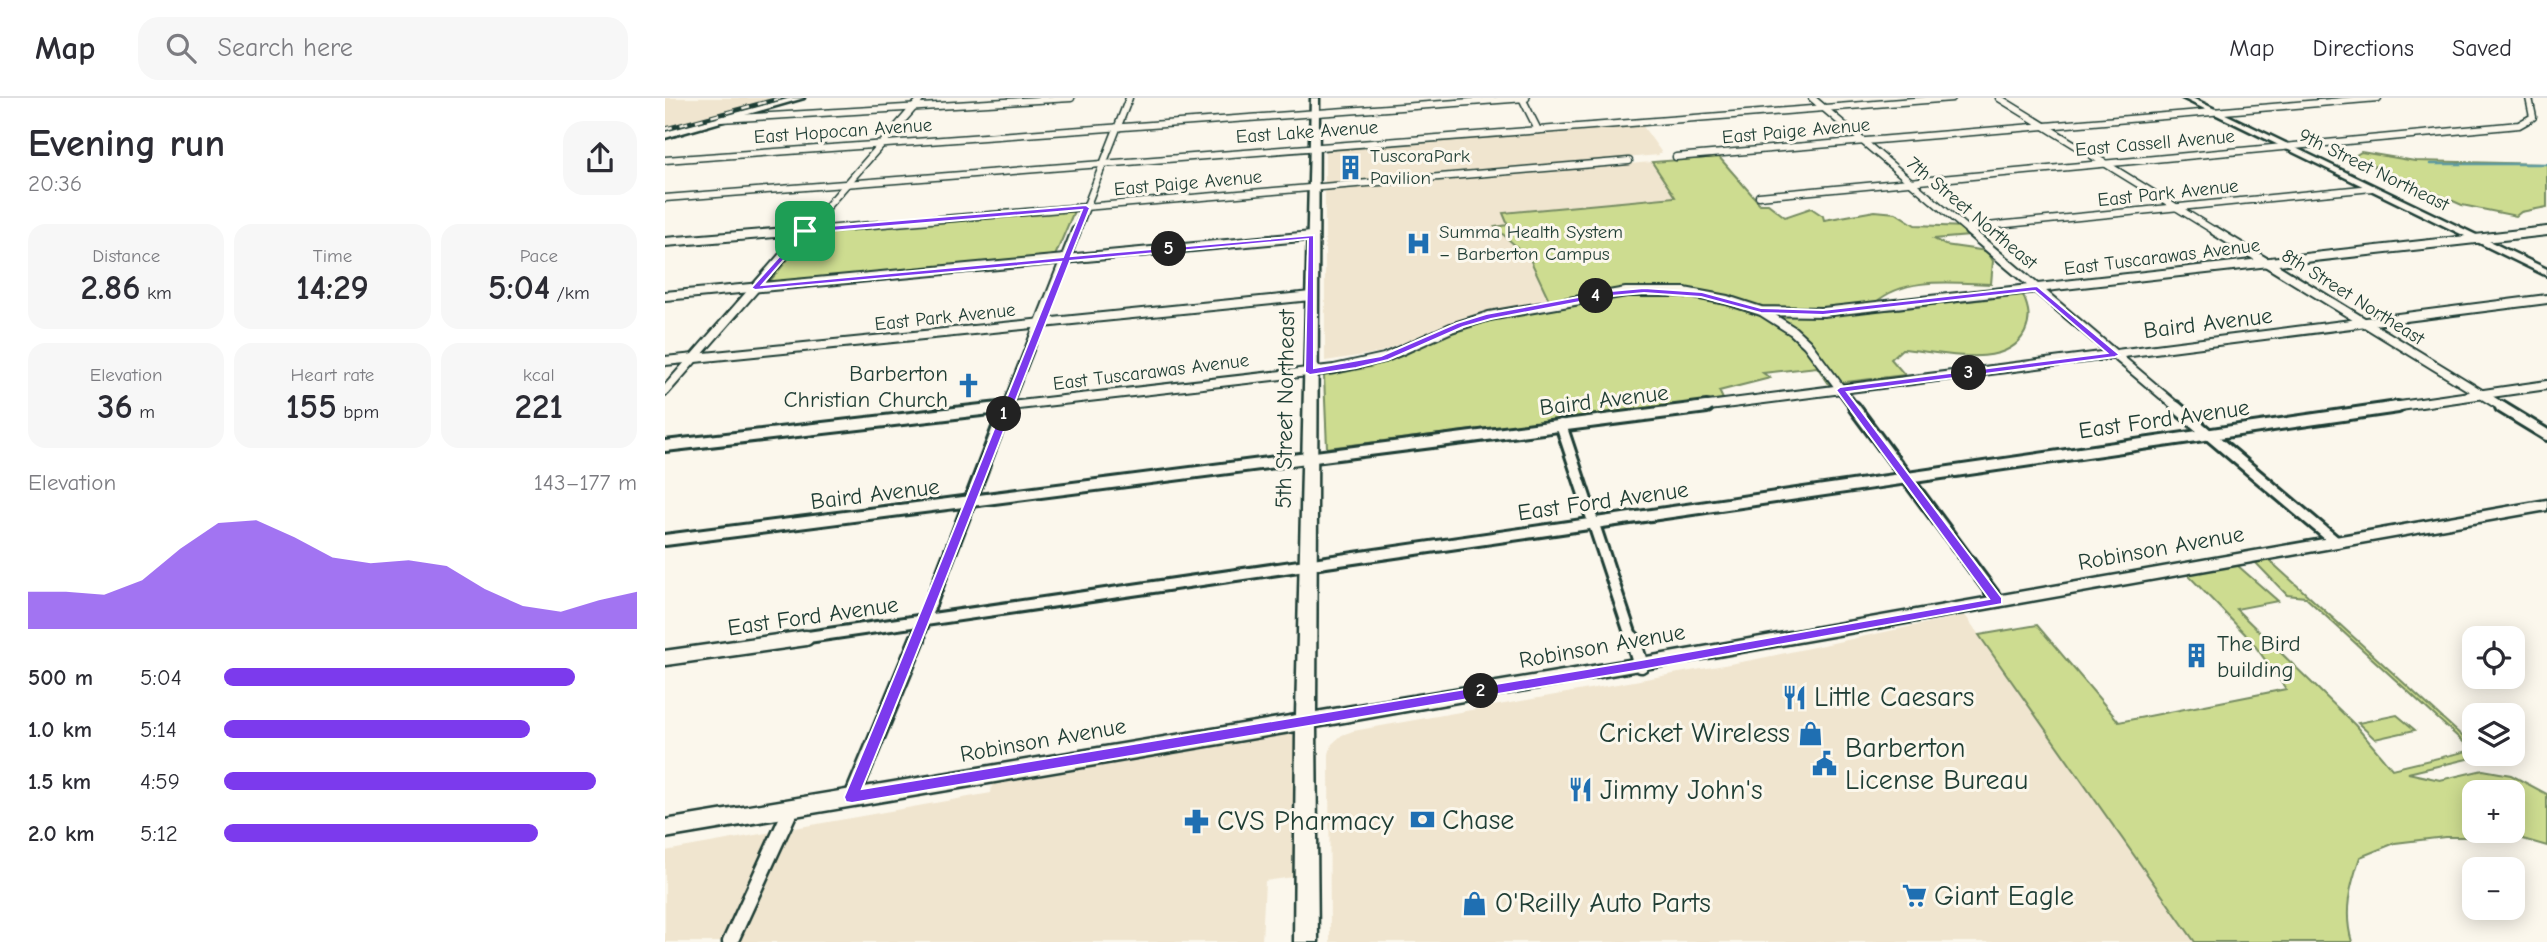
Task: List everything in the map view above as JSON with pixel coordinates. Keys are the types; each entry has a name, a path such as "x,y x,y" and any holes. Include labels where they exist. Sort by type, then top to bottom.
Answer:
{"main road":[{"path":"665,135 800,98"},
{"name":"5th Street Northeast","path":"1307,942 1307,565 1315,98"},
{"name":"9th Street Northeast","path":"2186,98 2547,273"},
{"name":"Robinson Avenue","path":"665,829 1641,665 2547,505"}],"street":[{"path":"665,391 922,98"},
{"path":"720,119 1070,98"},
{"path":"852,797 925,621 969,501 1129,98"},
{"path":"1523,98 1538,130"},
{"name":"East Hopocan Avenue","path":"665,160 1523,98"},
{"name":"7th Street Northeast","path":"1812,98 2336,542"},
{"name":"East Lake Avenue","path":"665,198 1952,98"},
{"name":"8th Street Northeast","path":"1999,98 2547,435"},
{"name":"East Paige Avenue","path":"1676,157 2378,98"},
{"name":"East Cassell Avenue","path":"1759,196 2519,125 2533,117 2529,98"},
{"name":"East Paige Avenue","path":"665,242 1629,161"},
{"name":"East Park Avenue","path":"1967,228 2372,188"},
{"name":"East Tuscarawas Avenue","path":"665,446 1356,366 1384,358 1460,325 1489,316 1619,293 1684,292 1761,310 1843,311 2547,230"},
{"path":"665,296 1312,236"},
{"name":"East Park Avenue","path":"665,361 1311,296"},
{"name":"Baird Avenue","path":"665,540 2547,299"},
{"path":"1761,310 1807,344 1998,601"},
{"name":"East Ford Avenue","path":"665,659 2547,385"},
{"path":"1561,425 1641,665"},
{"path":"730,942 792,807"}],"shaded area":[{"path":"665,98 778,98 665,128"},
{"name":"Summa Health System – Barberton Campus","path":"1642,125 1662,153 1658,153 1659,155 1456,173 1459,179 1652,162 1676,197 1503,213 1508,225 1496,228 1530,259 1550,301 1467,317 1378,353 1325,361 1325,150"},
{"path":"1965,615 2195,942 1330,942 1329,754 1332,744 1342,735 1752,660"},
{"path":"1307,720 1307,875 1265,881 1262,942 665,942 665,851 991,793 993,773"}],"green space":[{"path":"2361,152 2415,161 2547,164 2547,207 2521,212 2516,216 2462,205 2353,157"},
{"path":"1719,157 1760,204 1768,204 1785,217 1811,208 1823,216 1824,220 1875,211 1896,213 1915,225 1966,227 1969,236 1934,239 1945,245 1987,251 1993,261 1991,284 1946,282 1915,285 1900,288 1875,303 1888,310 2023,295 2029,314 2025,332 2016,344 2003,352 1987,355 1951,355 1902,349 1891,359 1905,375 1829,384 1817,367 1763,373 1770,378 1719,391 1723,399 1327,448 1324,376 1370,367 1404,355 1443,334 1493,318 1552,306 1530,259 1495,227 1508,225 1503,213 1675,197 1652,162"},
{"path":"1074,211 1055,256 769,282 810,233"},
{"path":"2269,560 2462,736 2462,741 2305,597 2287,595 2255,562"},
{"path":"2237,565 2278,601 2236,609 2355,725 2392,769 2462,752 2462,760 2408,773 2440,780 2483,770 2511,775 2520,780 2462,780 2462,837 2395,843 2360,857 2349,899 2348,920 2352,942 2195,942 1979,635 2037,625 2119,722 2286,689 2250,639 2187,574"},
{"path":"2397,715 2415,730 2375,739 2358,723"},
{"path":"2525,782 2547,794 2547,846 2525,840"}],"waterway":[{"path":"2430,164 2547,164"}],"railway":[{"path":"665,129 781,98"}],"place":[{"name":"TuscoraPark Pavilion","path":"1350,167"},
{"name":"Summa Health System – Barberton Campus","path":"1419,243"},
{"name":"Barberton Christian Church","path":"968,386"},
{"name":"The Bird building","path":"2197,656"},
{"name":"Little Caesars","path":"1794,697"},
{"name":"Cricket Wireless","path":"1810,733"},
{"name":"Barberton License Bureau","path":"1825,764"},
{"name":"Jimmy John's","path":"1580,790"},
{"name":"Chase","path":"1422,820"},
{"name":"CVS Pharmacy","path":"1197,821"},
{"name":"Giant Eagle","path":"1914,896"},
{"name":"O'Reilly Auto Parts","path":"1475,903"}],"route":[{"path":"805,231 755,288 1066,259 1312,236 1310,372 1356,366 1398,354 1460,325 1489,316 1611,294 1644,291 1702,294 1761,310 1823,313 2037,289 2115,355 1840,390 1998,601 1641,665 852,797 925,621 969,501 1032,342 1066,259 1069,254 1086,208 805,231"}]}
